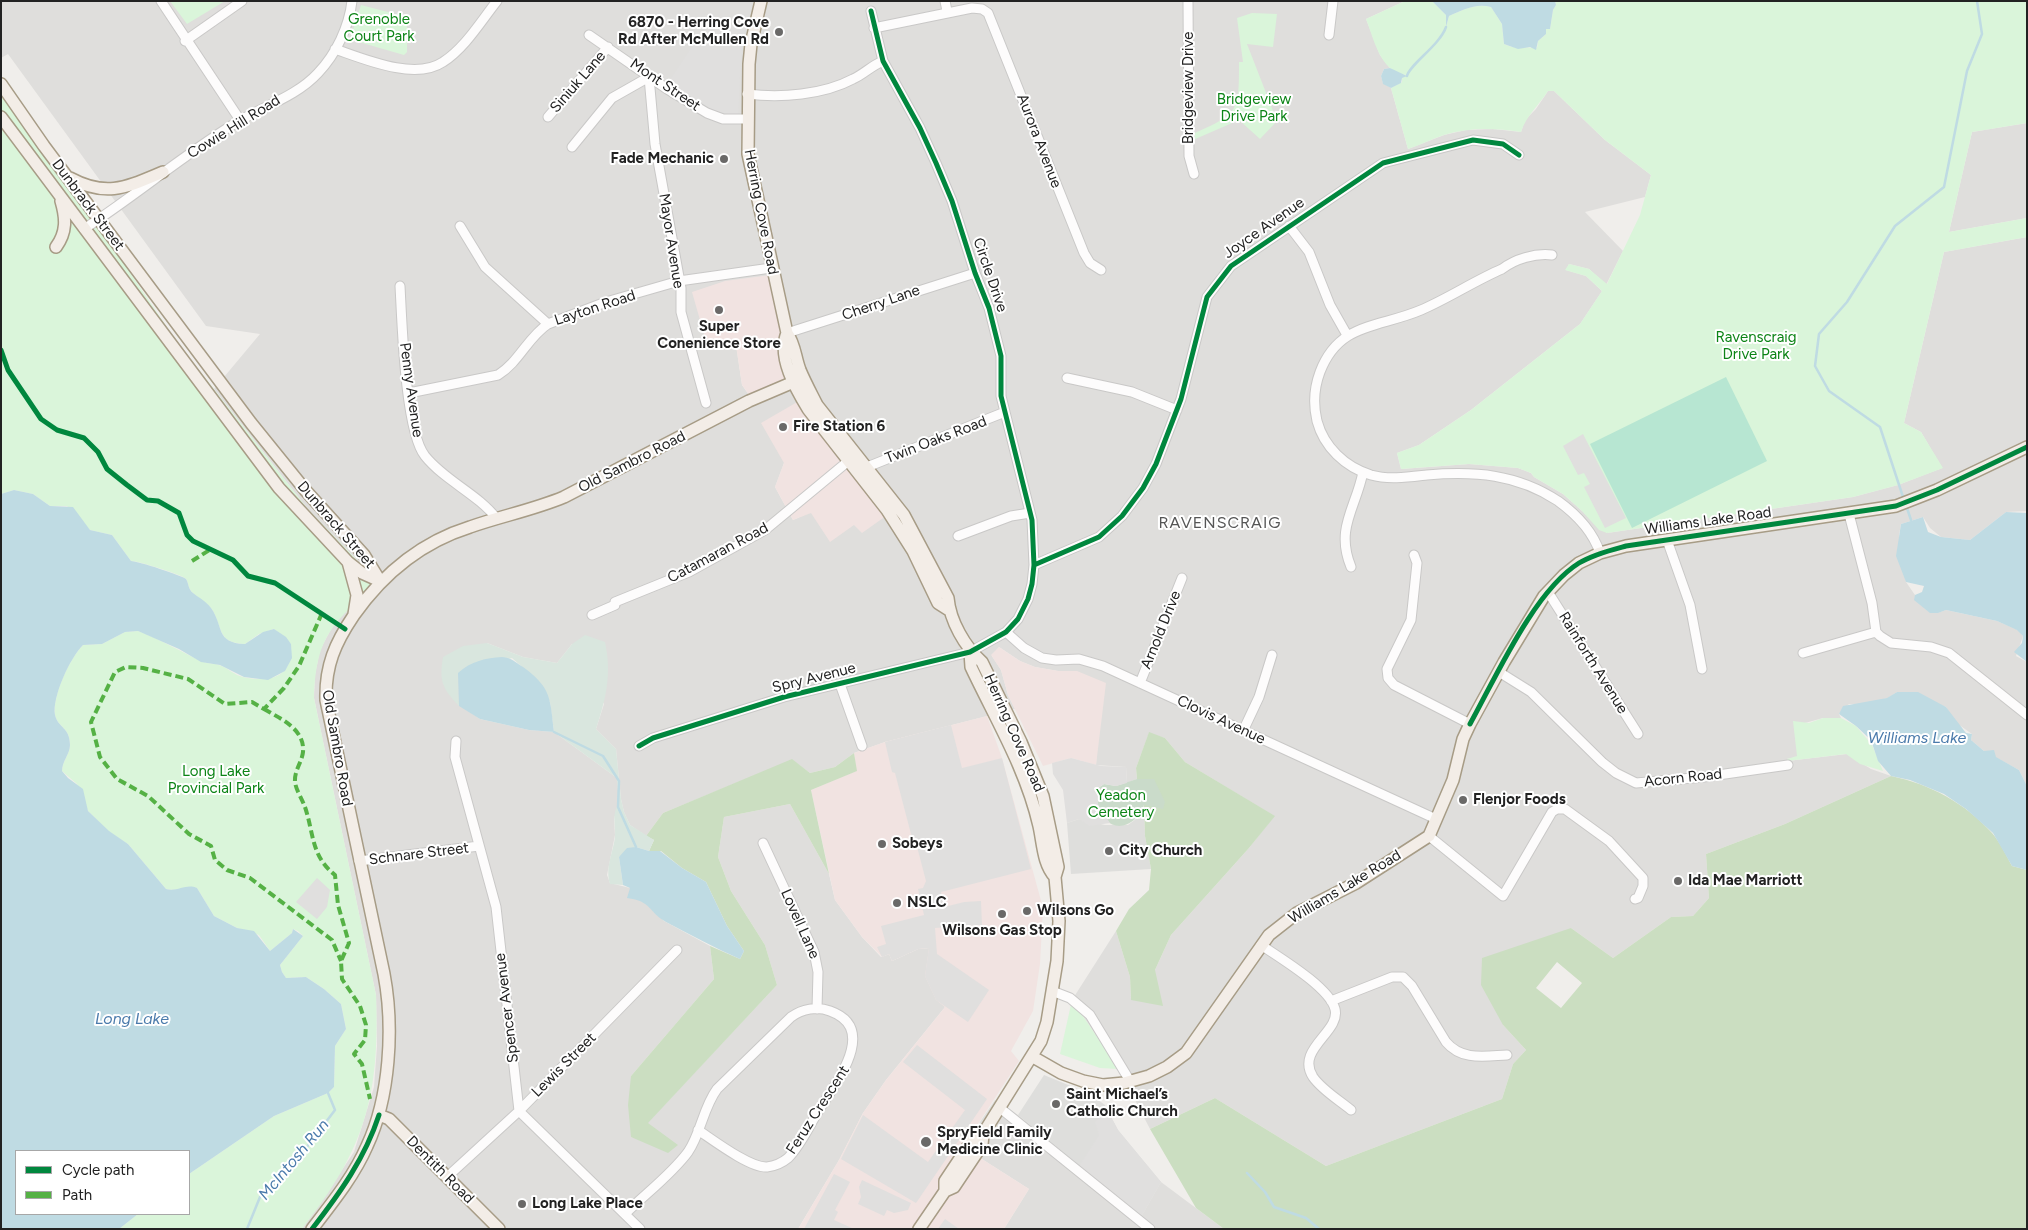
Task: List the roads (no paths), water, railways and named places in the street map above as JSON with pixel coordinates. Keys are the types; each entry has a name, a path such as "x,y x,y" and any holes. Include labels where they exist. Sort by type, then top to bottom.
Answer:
{"main road":[{"name":"Herring Cove Road","path":"762,1 751,44 747,94 748,154 787,333 783,343 808,410 853,457 913,551 938,603 949,610"},
{"name":"Dunbrack Street","path":"1,84 67,176 257,430 306,491 364,555 380,581"},
{"name":"Dunbrack Street","path":"1,117 270,477 307,521 348,562 362,573 380,581"},
{"path":"67,176 92,189 114,190 128,187 163,172"},
{"path":"56,247 63,238 65,224 59,194"},
{"name":"Old Sambro Road","path":"312,1229 357,1166 366,1149 379,1115 389,1035 389,999 332,730 326,690 328,666 334,648 354,616 380,581 403,562 441,539 470,526 537,508 564,497 749,402 798,380"},
{"name":"Williams Lake Road","path":"1033,1057 1061,1073 1083,1081 1103,1085 1130,1081 1158,1072 1186,1053 1269,936 1297,913 1356,883 1429,836 1453,780 1470,724 1498,672 1548,592 1571,568 1600,554 1626,546 1881,509 1910,501 2027,447"},
{"name":"Herring Cove Road","path":"853,457 867,467 911,527 948,598 949,610 970,652 971,667 1021,767 1038,824 1047,869 1055,877 1059,920 1052,991 1045,1028 1033,1057 984,1134 982,1146 954,1187 945,1191 919,1229"},
{"path":"348,562 357,595 354,616"},
{"name":"Dentith Road","path":"379,1115 389,1119 499,1229"}],"street":[{"path":"161,1 185,41 240,120"},
{"path":"185,41 242,1"},
{"name":"Cowie Hill Road","path":"84,229 240,120 306,84 319,73 335,49 347,23 352,1"},
{"path":"335,49 408,69 427,69 442,63 457,50 497,1"},
{"path":"874,28 947,11 945,1"},
{"name":"Bridgeview Drive","path":"1188,1 1189,156 1194,174"},
{"path":"1329,35 1333,1"},
{"name":"Aurora Avenue","path":"947,11 982,9 992,20 1048,168 1084,253 1090,263 1101,270"},
{"name":"Circle Drive","path":"871,11 882,61 920,128 936,163 952,201 975,273 988,303 1001,356 1001,396 1032,520 1034,565 1028,599 1018,618 1006,632 970,652"},
{"name":"Mont Street","path":"589,34 650,77 709,114 726,119 747,119"},
{"name":"Siniuk Lane","path":"548,117 608,47"},
{"path":"747,94 765,96 801,95 848,82 867,68 882,61"},
{"path":"572,147 612,98 650,77"},
{"name":"Mayor Avenue","path":"650,77 655,144 679,281 681,312 706,403"},
{"name":"Joyce Avenue","path":"1034,565 1087,544 1106,532 1122,516 1143,488 1156,464 1177,410 1202,312 1215,284 1231,266 1383,163 1473,140 1503,144 1519,155"},
{"path":"460,226 484,268 548,324"},
{"path":"1289,226 1309,252 1330,305 1347,335"},
{"path":"1552,255 1546,254 1511,262 1502,269 1422,309 1365,326 1347,335 1333,348 1324,362 1316,386 1314,403 1321,431 1331,449 1346,462 1363,472 1394,478 1475,473 1521,482 1541,491 1569,510 1590,533 1600,554"},
{"name":"Layton Road","path":"409,393 498,374 510,365 540,329 548,324 606,302 679,281 772,268"},
{"name":"Cherry Lane","path":"787,333 975,273"},
{"name":"Penny Avenue","path":"400,286 405,366 415,434 425,456 466,493 487,506 497,519"},
{"path":"1067,378 1132,392 1177,410"},
{"name":"Twin Oaks Road","path":"867,467 1005,412"},
{"name":"Catamaran Road","path":"592,616 615,605 615,602 689,572 765,530 853,457"},
{"path":"1351,567 1344,543 1345,525 1360,486 1363,472"},
{"path":"958,536 1011,516 1030,513"},
{"path":"1849,514 1872,603 1876,632 1891,643 1932,647 1949,653 2027,714"},
{"path":"1667,540 1690,604 1702,668"},
{"path":"1414,555 1417,563 1411,620 1387,669 1388,678 1394,685 1470,724"},
{"name":"Arnold Drive","path":"1140,683 1182,578"},
{"name":"Rainforth Avenue","path":"1548,592 1638,734"},
{"name":"Clovis Avenue","path":"1006,632 1024,648 1042,658 1090,662 1140,683 1436,819"},
{"path":"1803,653 1876,632"},
{"name":"Spry Avenue","path":"639,746 653,738 784,697 970,652"},
{"path":"1243,731 1259,697 1272,655"},
{"name":"Acorn Road","path":"1498,672 1531,692 1609,768 1636,783 1704,777 1788,765"},
{"path":"840,684 862,746"},
{"name":"Spencer Avenue","path":"456,741 454,757 496,907 519,1111"},
{"path":"1429,836 1503,896 1552,812 1561,808 1570,812 1609,841 1643,878 1643,886 1638,898 1635,899"},
{"name":"Lovell Lane","path":"763,844 814,952 818,975 817,1009"},
{"name":"Schnare Street","path":"359,862 479,846"},
{"path":"1261,945 1307,976 1331,1001 1335,1009 1335,1018 1312,1052 1309,1066 1316,1080 1351,1110"},
{"name":"Lewis Street","path":"447,1176 519,1111 677,950"},
{"path":"1331,1001 1392,977 1403,977 1412,986 1446,1042 1454,1050 1468,1056 1507,1055"},
{"path":"1052,991 1070,998 1090,1015 1130,1081"},
{"path":"625,1214 688,1152 708,1103 722,1083 791,1017 801,1011 817,1009"},
{"name":"Feruz Crescent","path":"698,1130 744,1160 757,1165 773,1166 787,1159 848,1064 852,1050 852,1035 845,1021 832,1011 817,1009"},
{"path":"1000,1108 1150,1229"},
{"path":"519,1111 640,1229"}],"water":[{"path":"1432,1 1555,1 1556,5 1553,10 1550,29 1546,29 1546,34 1538,41 1536,50 1530,47 1518,49 1504,44 1502,24 1491,7 1480,6 1465,9 1449,16 1446,27 1446,15"},
{"path":"1390,68 1407,76 1402,78 1401,83 1391,88 1383,84 1381,76 1384,69"},
{"name":"Long Lake","path":"14,490 33,494 50,506 73,507 90,530 112,535 131,561 142,563 186,579 191,591 211,608 224,637 229,640 245,644 263,632 274,629 286,637 291,644 292,658 285,671 268,680 244,677 220,665 201,662 179,649 138,631 125,632 102,644 83,645 68,668 56,698 55,715 68,735 70,745 62,771 83,789 88,811 109,831 128,844 166,889 170,890 189,886 197,888 214,916 237,928 254,931 270,951 292,933 293,929 303,936 280,965 282,972 286,978 306,977 341,1004 346,1029 335,1046 334,1087 328,1093 274,1116 190,1173 190,1150 15,1150 15,1215 137,1215 119,1229 1,1229 1,494"},
{"path":"2006,512 2027,513 2027,662 2014,652 2022,643 2023,636 2017,630 1997,621 1946,610 1930,613 1914,600 1915,595 1922,592 1924,586 1906,582 1896,556 1901,524 1923,517 1928,532 1941,537 1970,540"},
{"path":"502,657 511,659 540,681 550,702 554,732 529,730 480,719 459,706 458,673 479,661"},
{"name":"Williams Lake","path":"1897,692 1918,692 1946,707 1966,733 1972,734 1971,740 1984,751 1994,750 1996,757 2019,770 2027,786 2027,870 2012,866 1993,833 1966,809 1944,794 1910,780 1891,776 1878,761 1871,740 1839,714 1843,706 1887,698"},
{"path":"636,847 649,851 660,851 682,868 706,882 727,926 744,951 740,959 666,922 646,904 627,898 630,888 623,885 619,857 627,848"}],"waterway":[{"path":"1904,500 1880,427 1829,391 1815,366 1819,334 1847,302 1895,226 1944,187 1967,71 1982,34 1977,1"},
{"path":"1407,76 1413,66 1438,41 1446,27"},
{"path":"1906,505 1911,520"},
{"path":"554,732 603,756 619,781 618,807 636,847"},
{"name":"McIntosh Run","path":"247,1229 260,1197 285,1176 335,1110 328,1093"},
{"path":"1247,1173 1265,1192 1274,1207 1306,1218 1319,1229"}],"place":[{"name":"6870 - Herring Cove Rd After McMullen Rd","path":"779,32"},
{"name":"Fade Mechanic","path":"724,159"},
{"name":"Super Conenience Store","path":"719,310"},
{"name":"Fire Station 6","path":"783,427"},
{"name":"Flenjor Foods","path":"1463,800"},
{"name":"Sobeys","path":"882,844"},
{"name":"City Church","path":"1109,851"},
{"name":"Ida Mae Marriott","path":"1678,881"},
{"name":"NSLC","path":"897,903"},
{"name":"Wilsons Go","path":"1027,911"},
{"name":"Wilsons Gas Stop","path":"1002,914"},
{"name":"Saint Michael’s Catholic Church","path":"1056,1104"},
{"name":"SpryField Family Medicine Clinic","path":"926,1142"},
{"name":"Long Lake Place","path":"522,1204"}],"district":[{"name":"RAVENSCRAIG","path":"1220,523"}],"park label":[{"name":"Grenoble Court Park","path":"379,28"},
{"name":"Bridgeview Drive Park","path":"1254,108"},
{"name":"Ravenscraig Drive Park","path":"1756,346"},
{"name":"Long Lake Provincial Park","path":"216,780"},
{"name":"Yeadon Cemetery","path":"1121,804"}]}
